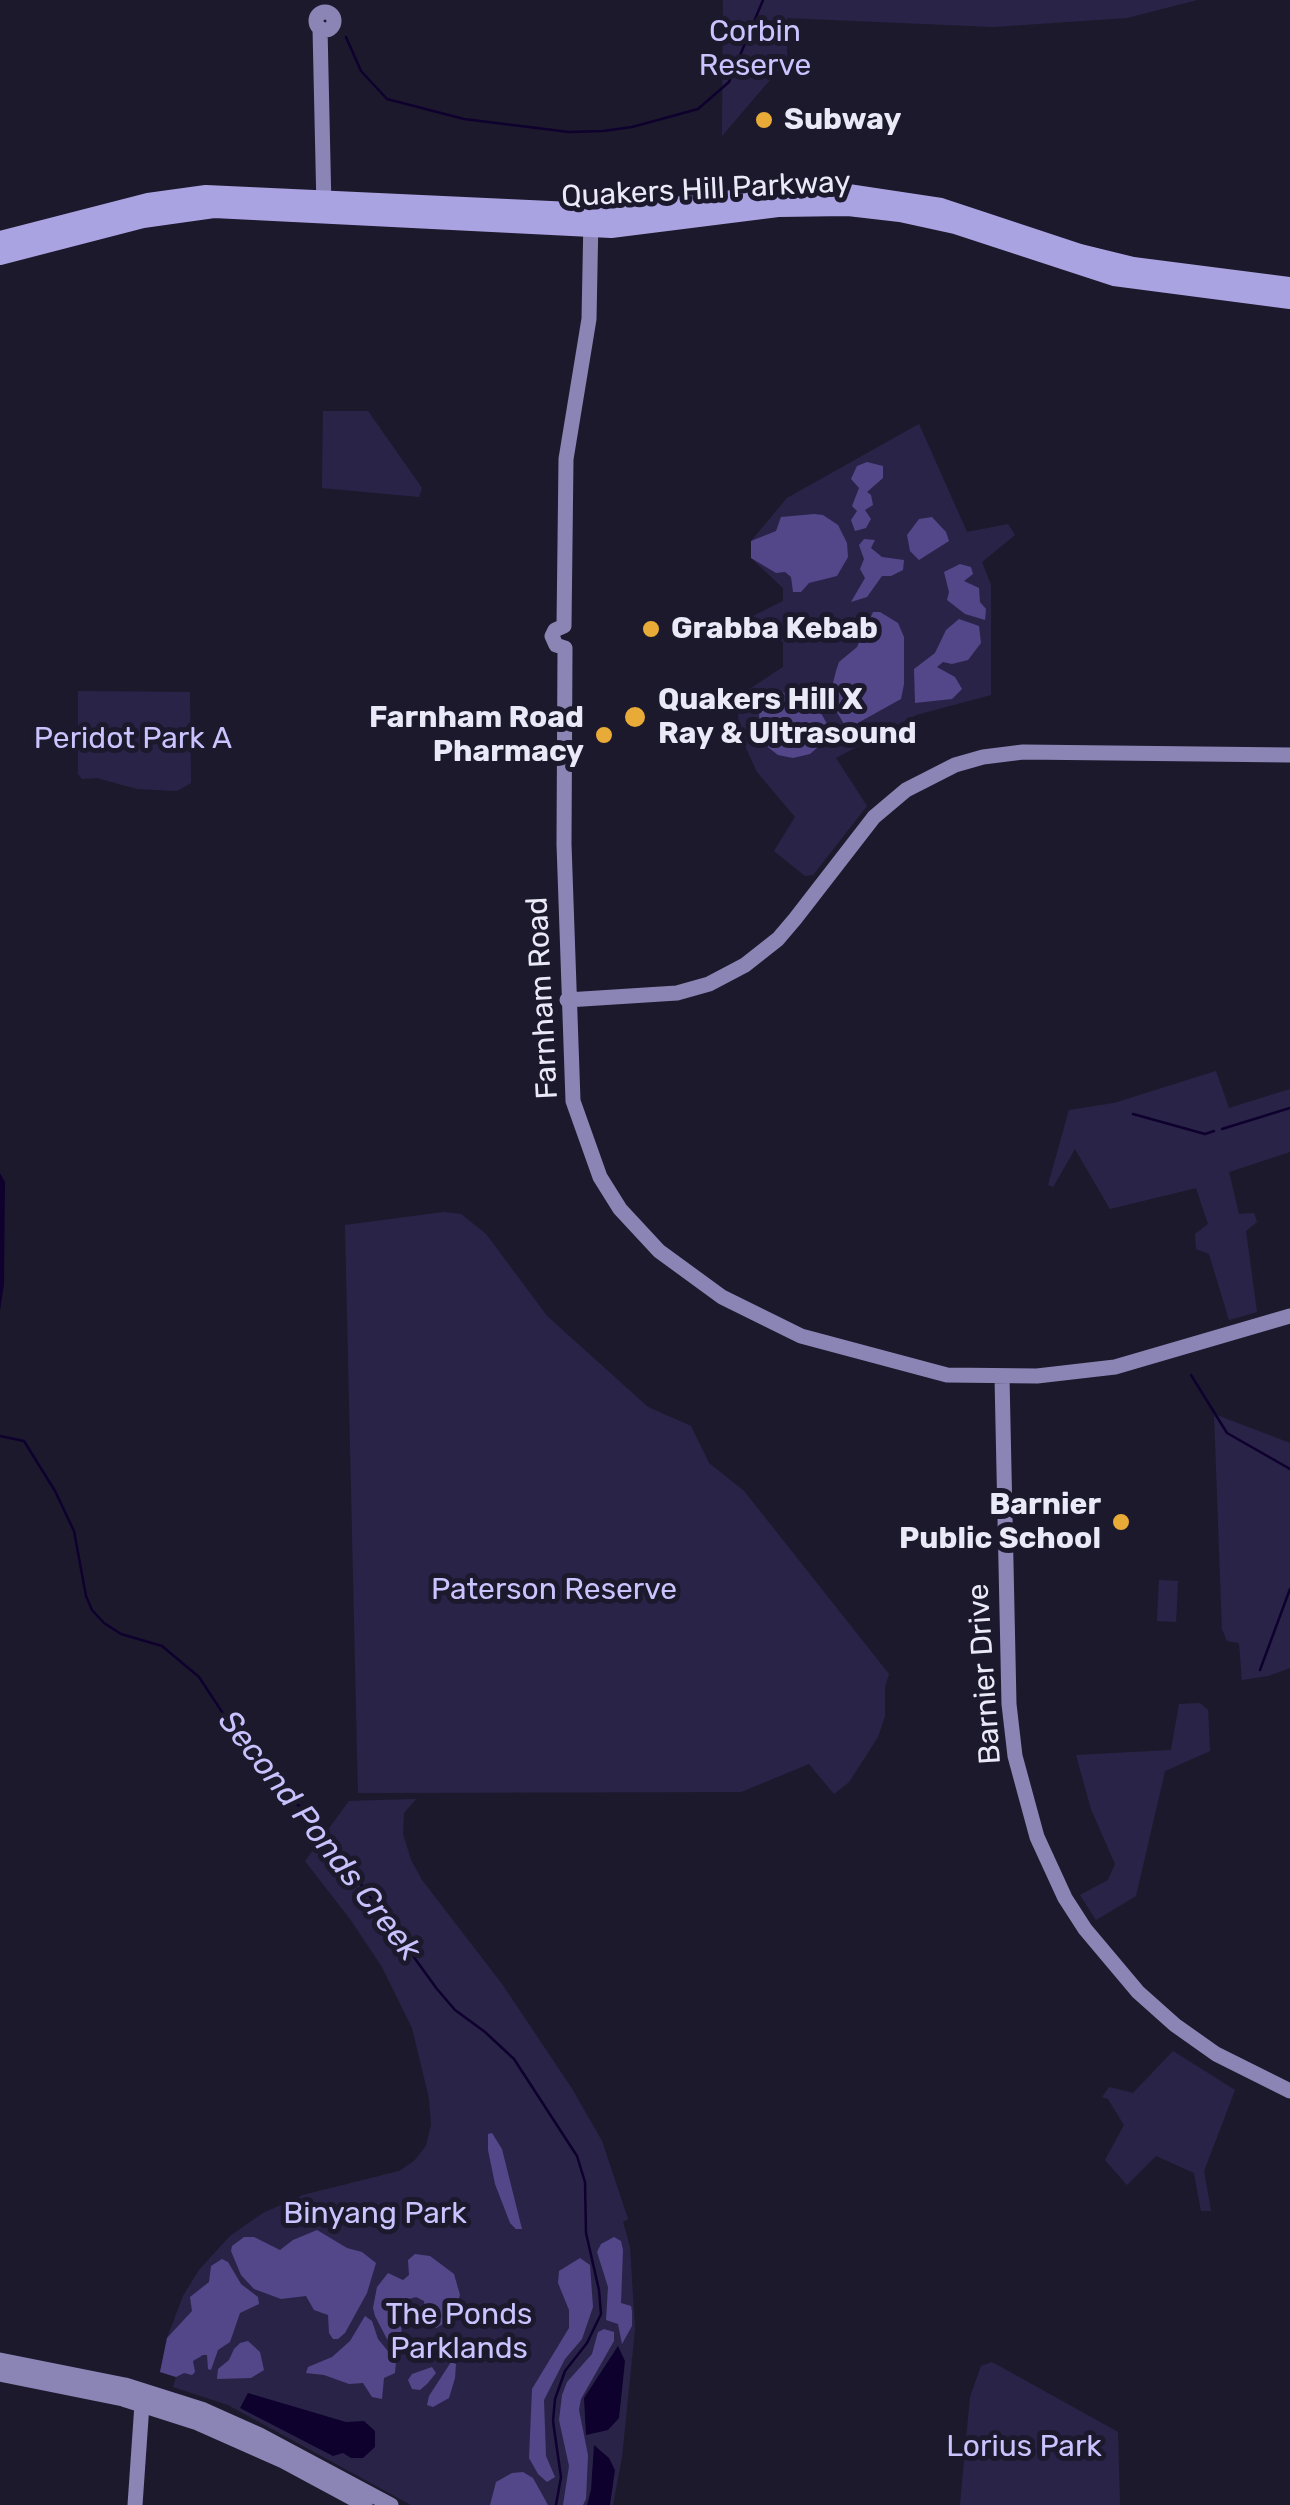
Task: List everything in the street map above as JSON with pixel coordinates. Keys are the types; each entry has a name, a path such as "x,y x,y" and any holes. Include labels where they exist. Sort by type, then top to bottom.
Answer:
{"main road":[{"name":"Quakers Hill Parkway","path":"0,240 124,208 189,195 232,193 324,205 675,223 778,208 864,208 955,225 1114,277 1290,300"},
{"name":"Quakers Hill Parkway","path":"592,221 780,196 880,196 940,207 1132,266 1290,286"},
{"name":"Quakers Hill Parkway","path":"0,256 183,211 324,205"}],"street":[{"path":"324,205 325,14"},
{"name":"Farnham Road","path":"592,221 589,319 566,460 564,626 571,628 575,638 573,644 564,648 563,803 570,1075 581,1132 609,1193 632,1225 659,1251 722,1297 800,1336 947,1374 1002,1377 1128,1364 1290,1316"},
{"path":"568,1000 677,994 709,984 745,965 786,930 874,817 906,790 955,765 1022,752 1290,755"},
{"name":"Barnier Drive","path":"1002,1377 1008,1704 1021,1784 1044,1854 1096,1945 1152,2006 1216,2054 1290,2091"},
{"path":"0,2360 121,2384 204,2410 260,2435 390,2505"},
{"path":"0,2374 142,2404 254,2448 365,2505"},
{"path":"135,2505 142,2404"}],"green space":[{"name":"Corbin Reserve","path":"723,0 1197,0 1127,18 993,27 787,18 787,60 722,136"},
{"path":"323,411 368,411 422,488 419,497 322,488"},
{"path":"919,424 967,532 1008,524 1015,535 982,562 991,585 991,695 916,715 836,758 867,806 813,875 805,876 774,851 795,817 757,772 740,735 736,694 783,667 783,642 746,632 745,620 783,601 783,588 751,558 751,541 787,498"},
{"name":"Peridot Park A","path":"78,691 190,692 191,783 177,791 137,789 97,778 82,779 78,774"},
{"path":"1216,1071 1229,1108 1290,1089 1290,1152 1229,1172 1239,1214 1254,1213 1257,1222 1246,1231 1257,1312 1229,1320 1209,1254 1196,1249 1195,1234 1208,1224 1196,1188 1110,1209 1075,1149 1053,1187 1048,1185 1069,1110 1114,1103"},
{"name":"Paterson Reserve","path":"444,1212 461,1214 486,1234 547,1316 648,1407 691,1426 709,1463 744,1491 889,1674 885,1716 878,1737 849,1782 834,1794 809,1764 741,1792 358,1793 345,1225"},
{"path":"1214,1414 1290,1443 1290,1668 1268,1676 1242,1680 1239,1643 1227,1641 1222,1629"},
{"path":"1159,1580 1178,1581 1176,1622 1157,1621"},
{"path":"1200,1703 1208,1710 1210,1751 1165,1771 1136,1896 1096,1920 1080,1895 1108,1880 1115,1864 1091,1809 1076,1755 1171,1750 1179,1704"},
{"name":"The Ponds Parklands","path":"416,1799 404,1813 403,1834 411,1860 571,2087 602,2141 628,2219 623,2222 630,2247 635,2329 613,2505 411,2505 228,2405 173,2387 176,2377 160,2372 167,2338 183,2296 199,2270 230,2236 263,2213 303,2195 399,2171 426,2146 431,2125 429,2098 412,2028 382,1967 305,1861 349,1801"},
{"path":"1173,2051 1235,2090 1204,2171 1211,2211 1201,2211 1194,2173 1156,2156 1127,2185 1105,2160 1124,2125 1108,2099 1102,2097 1109,2087 1133,2093"},
{"name":"Lorius Park","path":"992,2362 1118,2432 1120,2505 960,2505 970,2397 981,2366"}],"shaded area":[{"path":"867,462 883,466 883,478 867,492 873,505 865,510 871,519 866,528 855,531 851,520 857,511 852,506 859,488 851,479 857,466"},
{"path":"814,514 838,525 847,543 848,557 837,576 793,592 791,577 785,572 776,573 751,558 751,541 776,531 781,517"},
{"path":"932,517 949,541 919,560 910,551 907,535 919,519"},
{"path":"864,539 875,540 871,548 882,557 904,560 903,570 882,576 867,597 851,602 865,578 860,569 864,559 859,545"},
{"path":"960,564 971,567 973,574 964,581 979,588 980,602 986,609 985,620 965,614 947,600 944,572"},
{"path":"873,612 898,623 904,637 901,699 856,724 844,724 829,699 836,671 839,662 857,647"},
{"path":"959,619 979,626 981,643 968,660 943,662 937,667 955,677 962,689 952,699 915,703 914,669 935,653 946,630"},
{"path":"761,691 803,694 815,702 827,724 826,740 810,754 793,758 778,755 761,737 759,714 768,706"},
{"path":"0,1173 5,1182 0,1311"},
{"path":"492,2133 502,2149 522,2229 510,2223 495,2184 488,2150 488,2134"},
{"path":"317,2230 376,2263 367,2293 338,2339 329,2333 328,2315 314,2310 306,2296 281,2299 254,2289 241,2275 231,2251 244,2237 254,2237 280,2250"},
{"path":"614,2237 621,2241 623,2250 621,2303 631,2306 632,2311 632,2326 622,2344 618,2324 606,2320 608,2287 597,2252 601,2244"},
{"path":"415,2254 430,2256 454,2274 460,2295 452,2319 436,2328 426,2322 424,2301 409,2299 403,2310 401,2336 392,2342 375,2316 377,2287 388,2273 403,2280 409,2275 408,2260"},
{"path":"580,2258 590,2265 593,2307 582,2339 565,2359 544,2400 546,2456 555,2477 547,2482 529,2458 532,2389 569,2328 569,2310 558,2283 559,2271"},
{"path":"222,2259 241,2284 258,2297 259,2304 240,2313 230,2342 218,2350 211,2370 207,2355 203,2355 193,2361 192,2375 176,2377 160,2372 167,2338 192,2311 190,2297 209,2282 211,2266"},
{"path":"365,2316 396,2361 395,2373 384,2378 382,2399 372,2397 363,2383 349,2384 306,2373 308,2367 332,2357 350,2341"},
{"path":"598,2332 614,2332 614,2341 581,2399 579,2410 588,2455 586,2499 583,2505 563,2505 569,2466 559,2420 562,2395 567,2382 592,2354"},
{"path":"248,2341 260,2352 264,2370 251,2378 217,2379 218,2369 234,2349"},
{"path":"618,2346 625,2361 619,2418 608,2430 586,2435 584,2398"},
{"path":"451,2362 456,2364 449,2398 433,2407 427,2405 429,2396"},
{"path":"432,2367 436,2373 427,2384 420,2390 412,2389 408,2380 412,2374"},
{"path":"248,2393 346,2422 364,2421 375,2431 375,2447 363,2458 343,2453 333,2456 240,2408"},
{"path":"594,2445 609,2458 615,2470 610,2505 587,2505"},
{"path":"523,2472 533,2478 548,2505 490,2505 496,2482"}],"waterway":[{"path":"346,37 361,71 387,99 464,119 569,132 603,131 698,109 729,82 763,0"},
{"path":"1222,1129 1290,1108"},
{"path":"1133,1114 1205,1134 1214,1131"},
{"path":"1191,1375 1227,1433 1290,1469"},
{"name":"Second Ponds Creek","path":"0,1436 24,1441 55,1491 74,1531 92,1610 121,1634 162,1646 199,1677 251,1756 315,1821 437,1989 455,2010 514,2059 577,2156 585,2182 586,2233 601,2314 587,2343 565,2371 555,2399 553,2421 561,2477 556,2505"},
{"path":"1260,1670 1290,1589"}],"place":[{"name":"Subway","path":"764,120"},
{"name":"Grabba Kebab","path":"651,629"},
{"name":"Quakers Hill X Ray & Ultrasound","path":"635,717"},
{"name":"Farnham Road Pharmacy","path":"604,735"},
{"name":"Barnier Public School","path":"1121,1522"}],"park label":[{"name":"Binyang Park","path":"375,2214"}]}
